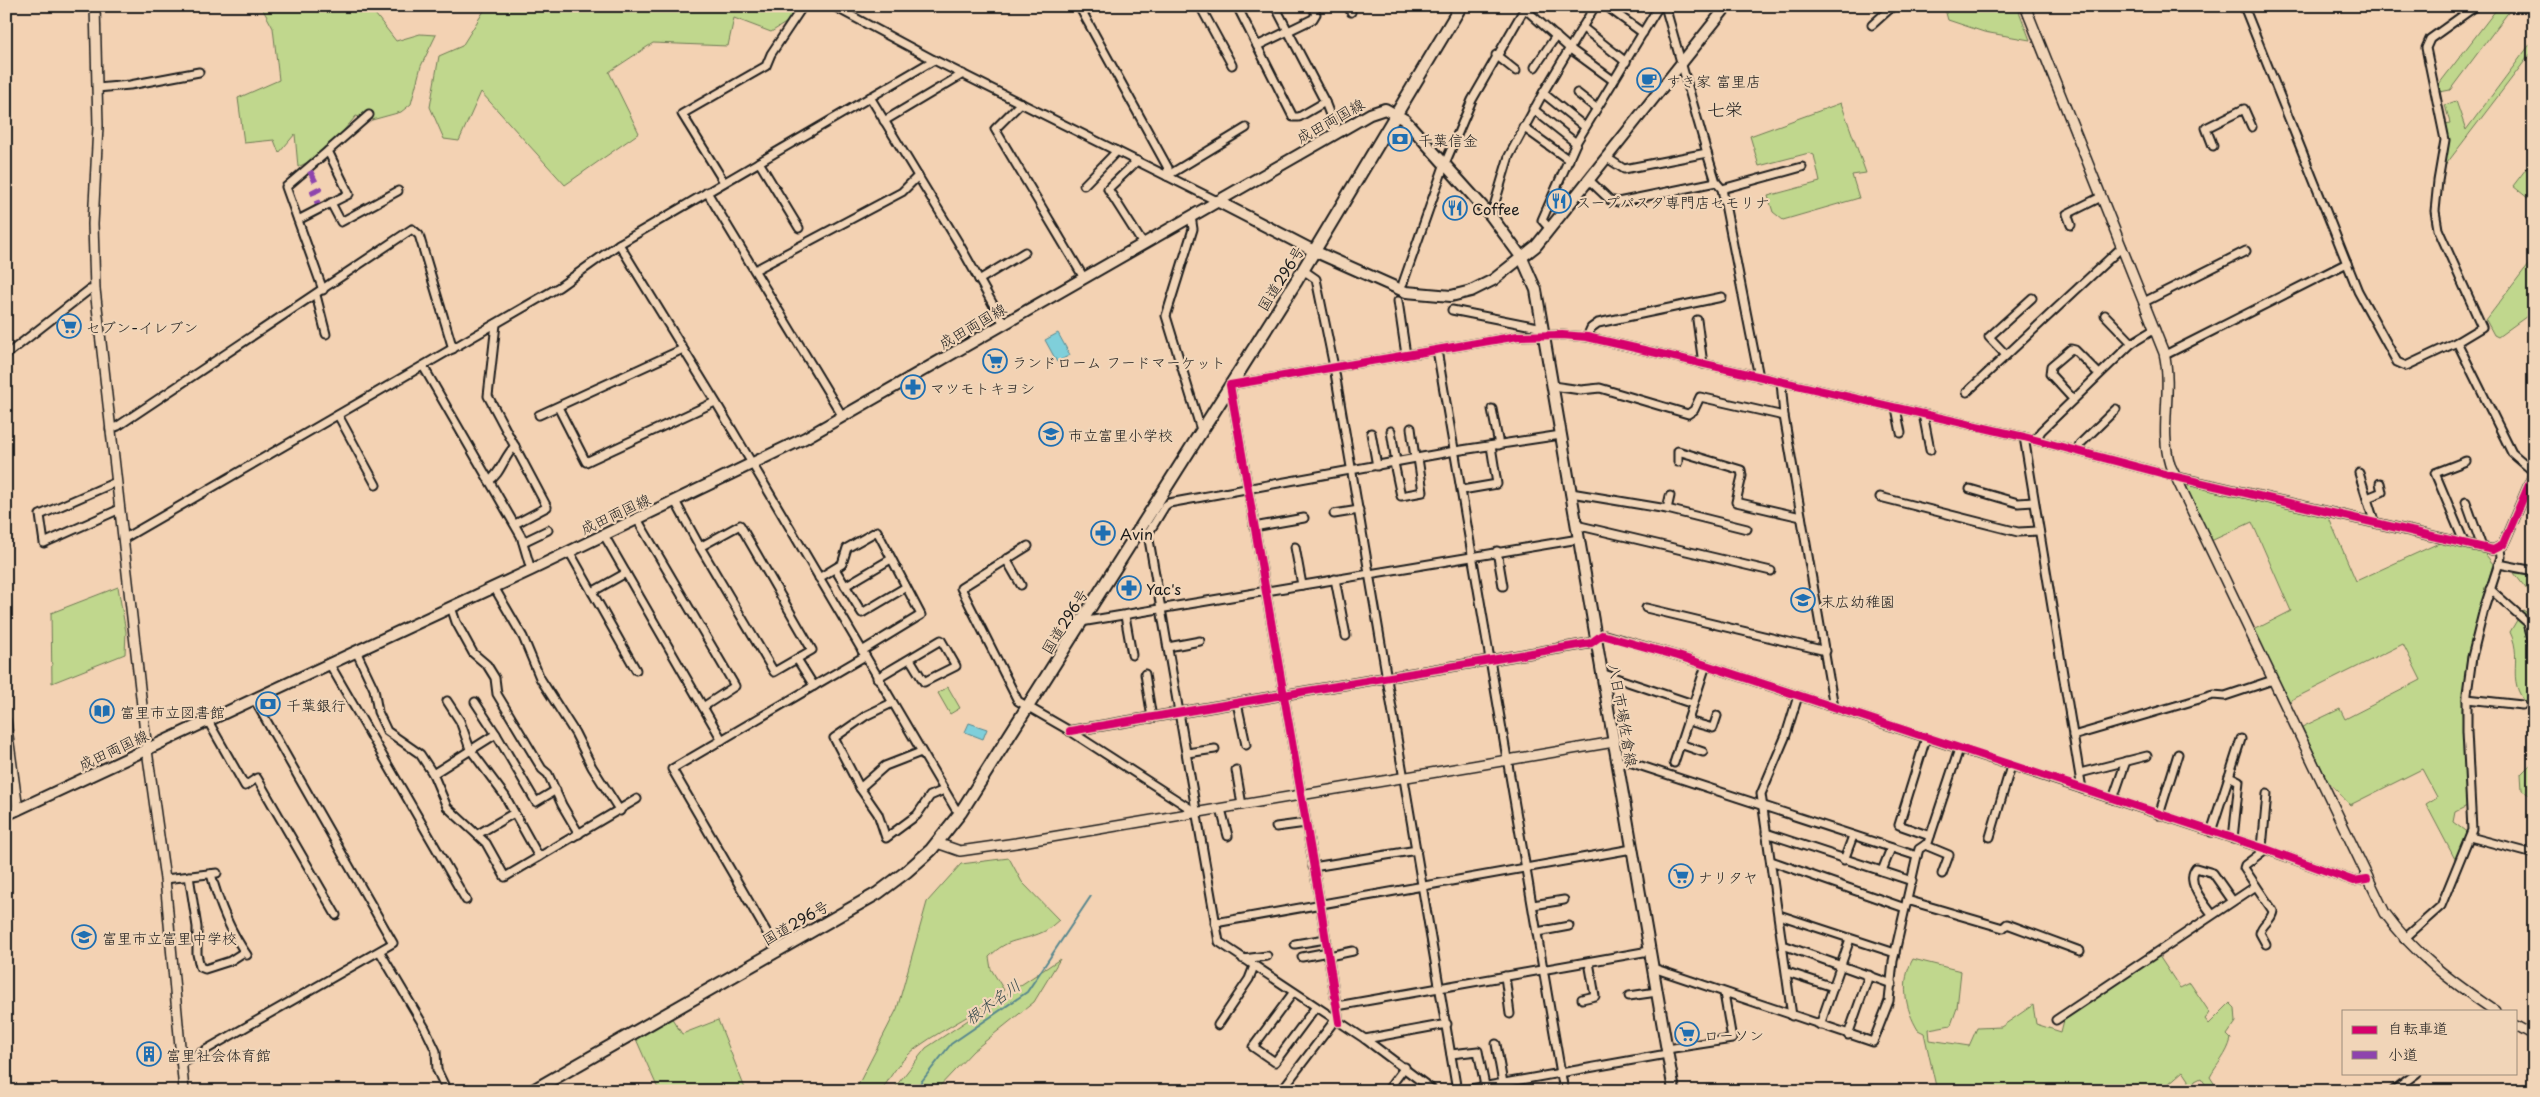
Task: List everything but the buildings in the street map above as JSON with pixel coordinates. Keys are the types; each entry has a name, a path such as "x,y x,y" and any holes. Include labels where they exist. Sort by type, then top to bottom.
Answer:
{"highway":[{"name":"国道296号","path":"532,1091 878,893 906,872 937,843 961,812 1081,622 1150,520 1201,430 1303,270 1461,6"}],"main road":[{"path":"1217,201 1314,251 1406,292 1429,296 1451,296 1471,291 1493,280 1522,258 1550,229 1727,6"},
{"name":"成田両国線","path":"6,815 531,570 752,464 843,417 1336,133 1380,110 1398,114"},
{"path":"1398,114 1413,128 1444,166 1491,216 1522,258"},
{"name":"八日市場佐倉線","path":"1522,258 1536,290 1545,337 1674,1091"}],"street":[{"path":"95,6 97,88 93,246 95,289 147,750 164,879 184,1091"},
{"path":"724,182 682,114 766,66 771,54 802,6"},
{"path":"834,6 934,60 1217,201"},
{"path":"1079,6 1168,168 1167,176"},
{"path":"1200,6 1232,65"},
{"path":"1236,6 1293,117 1299,117 1324,102"},
{"path":"1275,6 1324,102 1336,133"},
{"path":"1257,46 1313,19 1316,14 1312,6"},
{"path":"1491,216 1508,156 1569,48 1596,6"},
{"path":"1606,6 1643,33"},
{"path":"1550,229 1542,220 1576,143 1659,6"},
{"path":"1665,6 1680,66 1716,182 1722,189 1759,377"},
{"path":"1872,24 1893,6"},
{"path":"2026,6 2164,355 2169,386 2166,442 2170,465 2176,478 2367,879 2385,913 2404,939 2443,975 2494,1010"},
{"path":"2247,6 2245,9 2253,33 2286,110 2358,291 2399,365 2406,366 2457,342 2482,327 2438,229 2435,211 2446,140 2426,48 2430,39 2476,6"},
{"path":"1403,283 1444,166 1472,100 1525,7 1569,48 1614,81"},
{"path":"1582,27 1626,62"},
{"path":"1535,67 1556,36"},
{"path":"1496,55 1516,71"},
{"path":"123,539 560,287 619,244 934,60"},
{"path":"97,88 130,85 199,72"},
{"path":"884,121 963,74"},
{"path":"1543,93 1585,127"},
{"path":"1577,93 1596,108"},
{"path":"870,97 1004,324"},
{"path":"1021,103 995,129 1084,278"},
{"path":"2213,146 2206,128 2244,109 2252,126"},
{"path":"1533,110 1576,143"},
{"path":"323,290 286,186 370,116"},
{"path":"1523,127 1568,160"},
{"path":"1167,176 1246,128"},
{"path":"298,220 349,194 328,151"},
{"path":"1084,185 1116,151"},
{"path":"1607,158 1624,169 1707,153"},
{"path":"1136,161 1108,189 1143,244"},
{"path":"759,162 800,228"},
{"path":"1722,189 1802,167"},
{"path":"755,270 902,192 918,176"},
{"path":"1588,180 1610,200 1618,202 1716,182"},
{"path":"331,203 341,222 398,191"},
{"path":"707,192 843,417"},
{"path":"2071,225 2067,214 2101,197"},
{"path":"1191,216 1193,229 1166,316 1201,430"},
{"path":"110,429 118,426 316,295 412,229 419,235 453,348"},
{"path":"619,244 752,464 921,752 955,808 961,812"},
{"path":"1967,392 2122,248"},
{"path":"2144,302 2246,251"},
{"path":"979,280 1025,252"},
{"path":"2164,355 2347,263"},
{"path":"1303,270 1316,278 1334,367 1458,1091 1485,1086 1501,1086 1732,1039 1724,993"},
{"path":"6,355 89,290 95,289"},
{"path":"316,295 326,334"},
{"path":"1587,337 1591,328 1598,323 1722,297"},
{"path":"2006,355 1989,337 2032,298"},
{"path":"1398,301 1406,355"},
{"path":"1452,310 1538,327"},
{"path":"2105,315 2132,343"},
{"path":"1697,320 1703,364"},
{"path":"496,324 488,396 548,507 515,524"},
{"path":"2036,440 2041,430 2132,343 2155,329"},
{"path":"1281,1091 1337,1021 1337,1006 1285,695 1265,591 1230,385 1518,336 1545,337 1562,335 1587,337 2024,437 2078,450 2176,478 2374,521 2493,550 2500,549"},
{"path":"2404,939 2441,906 2470,837 2473,824 2467,746 2467,699 2472,656 2490,589 2499,564 2500,549 2534,473 2512,453 2457,342"},
{"path":"539,416 683,349"},
{"path":"2073,399 2050,374 2050,366 2071,349 2075,350 2099,374"},
{"path":"1437,350 1564,1091"},
{"path":"423,366 515,524 523,542 531,570"},
{"path":"1781,382 1784,416 1834,707"},
{"path":"1553,386 1581,390 1600,388 1688,414 1692,414 1700,397 1784,416"},
{"path":"558,407 586,462 715,402"},
{"path":"1896,408 1902,432"},
{"path":"1492,409 1499,445"},
{"path":"2078,450 2080,444 2116,409"},
{"path":"1923,414 1930,450"},
{"path":"338,415 376,485"},
{"path":"1391,431 1401,496 1423,492 1411,428"},
{"path":"1372,433 1377,466"},
{"path":"1434,1091 1416,1079 1405,1067 1365,1039 1315,1008 1218,942 1148,534 1150,520 1169,502 1455,451 1561,435"},
{"path":"2024,437 2082,789"},
{"path":"489,481 495,478 507,453 515,446"},
{"path":"1462,490 1497,484 1490,446"},
{"path":"1678,462 1678,451 1741,470 1742,476 1736,502 1801,518"},
{"path":"2464,542 2435,474 2466,461"},
{"path":"2359,473 2374,521"},
{"path":"116,482 40,515 44,543 120,509"},
{"path":"2367,498 2382,492 2380,483"},
{"path":"1970,489 2018,503 2034,502"},
{"path":"1571,493 1666,509 1747,529"},
{"path":"1666,509 1670,496"},
{"path":"1880,497 2018,532 2039,532"},
{"path":"676,501 700,547 774,672 812,650 740,525 700,547"},
{"path":"2466,502 2482,547"},
{"path":"1334,514 1359,510"},
{"path":"1254,527 1304,518"},
{"path":"637,519 735,686 703,707"},
{"path":"1576,524 1771,572"},
{"path":"523,542 548,530"},
{"path":"777,950 672,769 814,686 921,615 877,531 847,548 842,564 819,578"},
{"path":"604,535 722,740"},
{"path":"1081,622 1579,538"},
{"path":"1028,546 961,588 1018,701 1197,813"},
{"path":"1295,547 1302,585"},
{"path":"569,551 636,670"},
{"path":"1497,551 1503,586"},
{"path":"845,586 891,559"},
{"path":"1006,560 1021,585"},
{"path":"2499,564 2534,571"},
{"path":"835,568 862,613 906,587"},
{"path":"592,592 626,573"},
{"path":"1335,579 1346,636"},
{"path":"494,587 523,637 540,678 575,733 592,767 620,811"},
{"path":"2490,589 2528,623 2534,647"},
{"path":"452,607 456,622 473,653 487,665 495,678 497,694 556,790 579,834"},
{"path":"1646,608 1826,652"},
{"path":"1125,616 1132,655"},
{"path":"1070,732 1591,643 1602,635 1606,635 1706,665 1834,707 2264,849 2354,881 2367,879"},
{"path":"877,678 941,640 956,666 924,682 910,659"},
{"path":"1168,647 1200,641"},
{"path":"356,651 374,689 378,712 387,731 420,754 433,774 447,807 486,843 505,877 638,799"},
{"path":"797,659 814,686"},
{"path":"329,664 466,900"},
{"path":"1674,763 1706,665"},
{"path":"1602,673 1693,704"},
{"path":"1144,674 1152,718"},
{"path":"2073,736 2213,695 2226,696 2273,680"},
{"path":"1792,1016 1761,794 1786,735 1798,696"},
{"path":"181,1064 394,943 254,699"},
{"path":"2467,699 2522,705"},
{"path":"447,701 460,721 470,750 505,796 539,857"},
{"path":"475,702 536,802 556,790"},
{"path":"892,703 867,715 834,738 860,788 878,814 886,838 918,815 930,796 944,790"},
{"path":"1237,703 1246,745"},
{"path":"1688,721 1713,728 1717,716"},
{"path":"6,721 18,810"},
{"path":"208,721 245,786 257,778 336,915"},
{"path":"433,774 496,734"},
{"path":"1926,738 1899,824 1930,836"},
{"path":"2211,832 2241,739"},
{"path":"937,843 944,851 958,855 971,855 1016,843 1614,742"},
{"path":"1680,744 1703,752"},
{"path":"1187,753 1215,749"},
{"path":"1653,968 1873,1042 1886,1010 1892,984 1895,953 1919,849 1925,845 1930,836 1959,749"},
{"path":"860,788 885,766 921,752"},
{"path":"2159,815 2178,754"},
{"path":"2080,773 2147,756"},
{"path":"1618,765 1626,761 1917,856"},
{"path":"2113,799 2126,761"},
{"path":"1990,837 2011,766"},
{"path":"1236,770 1242,805"},
{"path":"2229,776 2240,781 2233,839"},
{"path":"2266,944 2260,933 2262,927 2272,918 2273,911 2244,866 2264,849 2267,794"},
{"path":"1221,808 1228,836"},
{"path":"478,834 514,813"},
{"path":"1276,827 1306,823"},
{"path":"1766,833 1912,881"},
{"path":"1844,860 1853,836"},
{"path":"2470,837 2534,854"},
{"path":"1925,845 1949,855 1942,874"},
{"path":"1215,923 1632,848"},
{"path":"1882,872 1891,848"},
{"path":"1313,867 1417,850"},
{"path":"1771,861 1905,908"},
{"path":"2212,914 2194,887 2193,873 2196,868 2213,873 2232,900"},
{"path":"164,879 189,876 214,874 216,896 222,911 246,954 209,969 200,967 197,954 197,926 189,876"},
{"path":"2056,1020 2232,900 2256,886"},
{"path":"1533,905 1564,900"},
{"path":"1907,900 2003,928 2007,924 2080,952"},
{"path":"1779,915 1895,953"},
{"path":"1537,932 1569,926"},
{"path":"1295,944 1326,939"},
{"path":"1820,1025 1850,939"},
{"path":"1783,945 1842,964 1892,984"},
{"path":"1302,957 1353,951"},
{"path":"1337,1006 1649,951"},
{"path":"380,952 425,1028 436,1051 436,1070 447,1091"},
{"path":"1244,959 1267,956"},
{"path":"1582,999 1595,996 1589,962"},
{"path":"1218,1025 1249,979 1254,966"},
{"path":"1787,972 1834,988"},
{"path":"1848,1035 1869,975"},
{"path":"1506,976 1510,1014"},
{"path":"1629,996 1657,992"},
{"path":"1293,993 1253,1047 1275,1062 1315,1008"},
{"path":"1365,1039 1447,1024"},
{"path":"2518,1027 2534,1036"},
{"path":"1496,1044 1501,1086"},
{"path":"1452,1054 1478,1051 1485,1086"},
{"path":"1387,1091 1405,1067"},
{"path":"2393,1091 2416,1074"}],"green space":[{"path":"261,6 369,6 396,41 420,34 436,35 421,66 411,104 401,112 372,120 356,116 322,152 298,167 295,134 279,153 274,140 244,143 238,98 279,80 273,28"},
{"path":"487,6 794,6 797,16 771,32 734,18 728,46 653,43 609,72 639,133 565,185 481,92 459,141 444,139 430,107 439,56 462,46"},
{"path":"1944,6 2017,6 2030,40 1984,32 1948,20"},
{"path":"2499,6 2513,6 2450,90 2440,92 2439,84"},
{"path":"2534,39 2534,49 2444,167 2448,139 2445,124 2450,123 2445,105 2456,101 2466,130"},
{"path":"1841,103 1866,173 1852,175 1859,198 1783,220 1773,212 1768,196 1820,182 1814,155 1809,153 1759,166 1750,136"},
{"path":"2529,165 2534,168 2534,203 2513,186"},
{"path":"2534,257 2534,311 2498,337 2494,335 2486,320"},
{"path":"2190,484 2328,516 2356,581 2439,543 2483,551 2493,564 2467,657 2462,711 2469,805 2455,812 2453,822 2468,833 2457,863 2426,804 2437,797 2422,769 2350,805 2327,780 2302,727 2340,709 2345,719 2421,680 2403,644 2289,701 2254,630 2291,611 2252,522 2211,541 2187,488"},
{"path":"2514,573 2534,575 2534,599"},
{"path":"118,587 126,632 125,654 52,683 51,613"},
{"path":"2523,610 2534,617 2534,711 2524,701 2518,691 2514,643 2510,632"},
{"path":"948,687 960,708 950,714 938,693"},
{"path":"2534,761 2534,797 2522,790 2521,774"},
{"path":"1009,858 1022,882 1059,920 1043,932 1003,946 989,957 991,969 1004,990 973,1013 913,1050 898,1066 882,1091 855,1091 897,1009 927,902 961,864"},
{"path":"2159,956 2180,988 2190,983 2210,1013 2205,1019 2209,1024 2230,1003 2235,1008 2236,1022 2227,1035 2231,1039 2229,1045 2210,1077 2219,1091 2210,1091 2201,1078 2195,1081 2193,1086 2196,1091 2191,1091 2188,1087 2189,1080 2183,1071 2160,1091 1937,1091 1924,1033 1918,1030 1907,1004 1906,976 1913,959 1961,971 1957,1008 1951,1025 1929,1029 1930,1040 1969,1046 1977,1028 2001,1027 2033,1005 2036,1024 2061,1032 2064,1020"},
{"path":"1060,959 1034,1002 973,1051 935,1091 892,1091 926,1048"},
{"path":"671,1017 682,1034 718,1020 746,1091 659,1091 636,1039"}],"water":[{"path":"1058,333 1070,355 1057,362 1045,340"},
{"path":"969,723 987,729 983,739 965,732"}],"waterway":[{"name":"根木名川","path":"914,1091 951,1044 1027,992 1091,896"}],"marked path":[{"path":"310,171 319,189 313,192 318,204"}],"cycle path":[{"path":"1339,1022 1230,385 1518,336 1562,335 1587,337 2024,437 2176,477 2493,550 2503,545 2534,473"},
{"path":"1070,731 1591,643 1602,635 1678,656 2051,778 2266,849 2354,881 2367,879"}],"place":[{"name":"すき家 富里店","path":"1649,80"},
{"name":"千葉信金","path":"1400,139"},
{"name":"スープパスタ専門店セモリナ","path":"1559,201"},
{"name":"Coffee","path":"1455,208"},
{"name":"セブン-イレブン","path":"69,326"},
{"name":"ランドローム フードマーケット","path":"995,361"},
{"name":"マツモトキヨシ","path":"913,387"},
{"name":"市立富里小学校","path":"1051,434"},
{"name":"Avin","path":"1103,533"},
{"name":"Yac's","path":"1129,588"},
{"name":"末広幼稚園","path":"1803,600"},
{"name":"千葉銀行","path":"268,704"},
{"name":"富里市立図書館","path":"102,711"},
{"name":"ナリタヤ","path":"1681,876"},
{"name":"富里市立富里中学校","path":"84,937"},
{"name":"ローソン","path":"1687,1034"},
{"name":"富里社会体育館","path":"149,1054"}],"district":[{"name":"七栄","path":"1725,108"}]}
